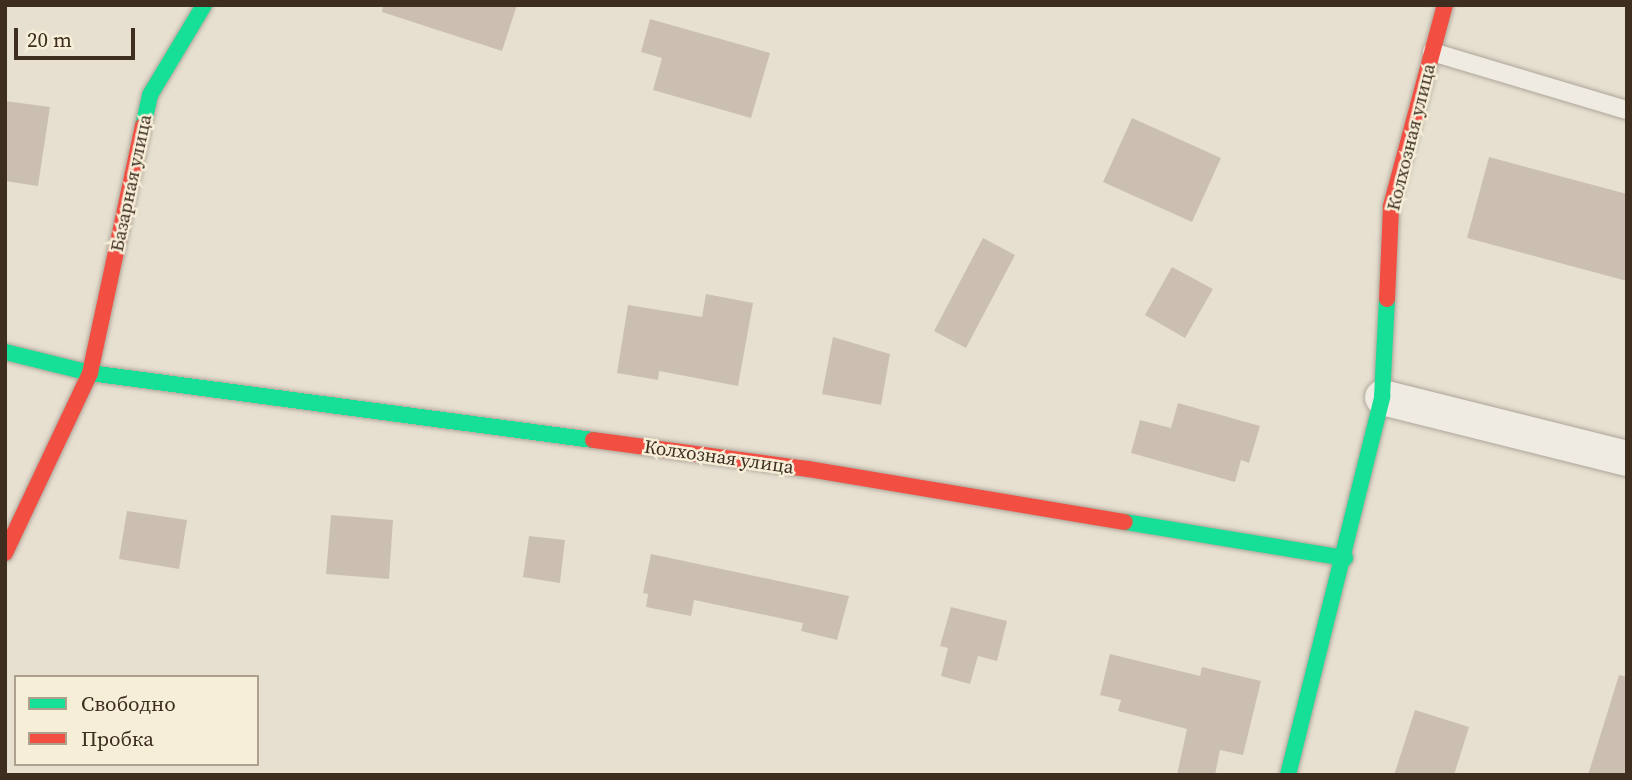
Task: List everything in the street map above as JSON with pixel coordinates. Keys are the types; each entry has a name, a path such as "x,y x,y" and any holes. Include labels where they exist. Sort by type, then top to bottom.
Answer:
{"street":[{"name":"Базарная улица","path":"5,553 90,373 150,95 204,5"},
{"name":"Колхозная улица","path":"1289,775 1345,558 1382,397 1391,206 1445,5"},
{"name":"Колхозная улица","path":"5,352 90,373 808,469 1345,558"},
{"path":"1382,397 1627,458"}],"lane":[{"path":"1432,52 1627,110"}],"building":[{"path":"383,5 517,5 502,51 382,12"},
{"path":"650,19 770,53 751,118 653,90 662,58 641,52"},
{"path":"5,101 50,107 38,186 5,181"},
{"path":"1132,118 1221,158 1192,222 1103,182"},
{"path":"1489,157 1627,194 1627,281 1467,238"},
{"path":"983,238 1015,255 966,348 934,331"},
{"path":"1172,267 1213,289 1185,338 1145,315"},
{"path":"706,294 753,303 738,386 659,371 658,380 617,373 628,305 702,317"},
{"path":"833,337 890,354 881,405 822,394"},
{"path":"1178,403 1260,426 1249,463 1241,460 1235,482 1131,453 1140,420 1171,428"},
{"path":"127,511 187,520 179,569 119,559"},
{"path":"331,515 393,520 389,579 326,574"},
{"path":"529,536 565,540 560,583 523,577"},
{"path":"651,554 849,596 837,640 801,631 803,623 694,600 691,616 646,607 648,594 643,593"},
{"path":"951,607 1007,621 997,661 978,656 970,684 941,676 948,648 940,646"},
{"path":"1110,654 1200,676 1202,667 1261,681 1243,755 1220,750 1215,775 1177,775 1187,729 1118,711 1121,700 1100,695"},
{"path":"1619,675 1627,677 1627,775 1588,775"},
{"path":"1415,710 1469,727 1454,775 1394,775"}],"traffic: fast":[{"path":"143,126 150,95 204,5"},
{"path":"1288,775 1382,397 1387,299"},
{"path":"5,352 90,373 593,440"},
{"path":"1125,522 1345,558"}],"traffic: jam":[{"path":"1387,299 1391,206 1445,5"},
{"path":"5,553 90,373 143,126"},
{"path":"593,440 808,469 1125,522"}]}
